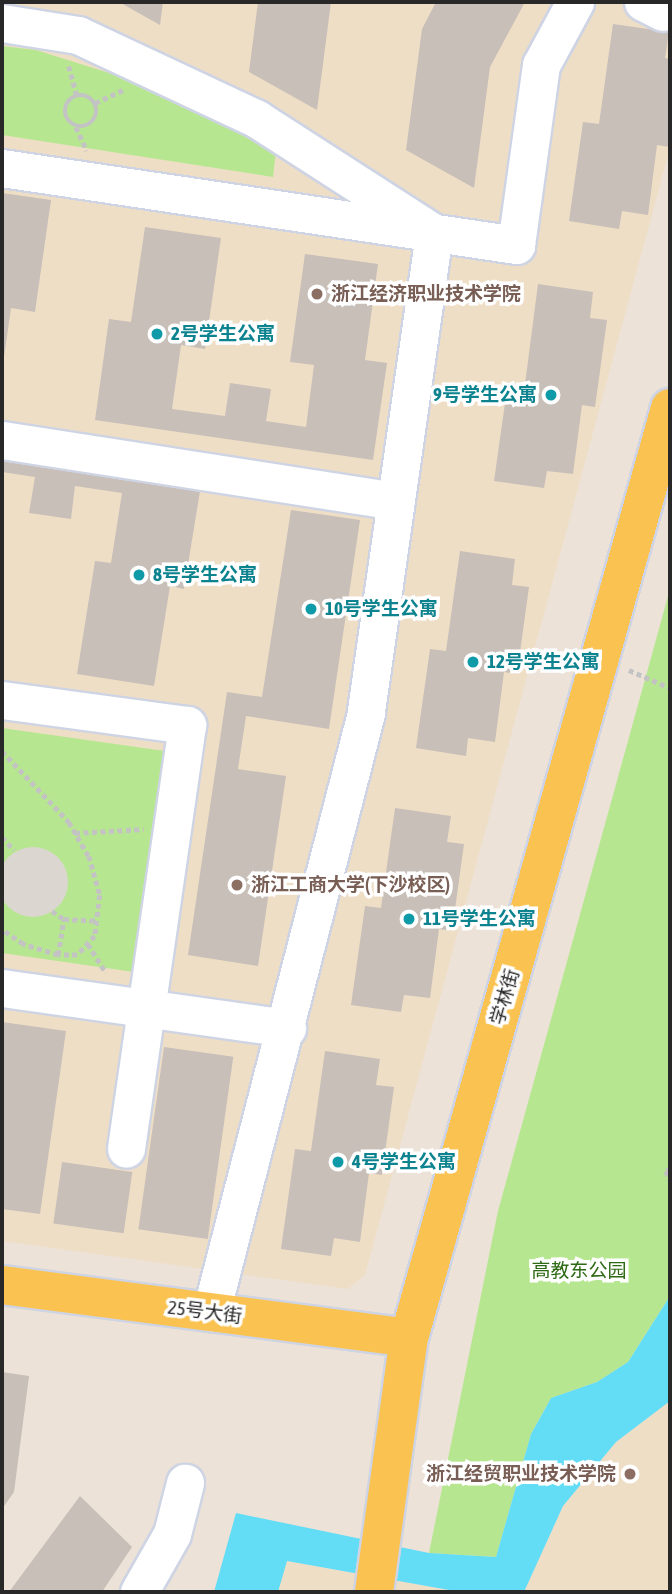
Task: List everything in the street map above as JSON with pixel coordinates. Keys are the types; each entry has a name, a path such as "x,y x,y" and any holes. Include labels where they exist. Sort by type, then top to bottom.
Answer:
{"main road":[{"name":"学林街","path":"374,1592 409,1338 670,408"},
{"name":"25号大街","path":"2,1285 409,1338"}],"street":[{"path":"2,168 516,245 541,65 575,2"},
{"path":"2,23 78,36 257,120 433,233"},
{"path":"211,1312 287,1028 366,713 433,233"},
{"path":"2,440 396,501"},
{"path":"2,700 187,725 126,1149"},
{"path":"2,988 287,1028"},
{"path":"139,1592 172,1534 185,1483"}],"path":[{"path":"88,96 96,103 91,124 81,127 68,120 66,105 72,97 88,96"},
{"path":"599,662 647,675 670,688"},
{"path":"2,751 26,773 75,833 89,856 100,895 94,936 77,955 58,956 23,944 2,930"},
{"path":"75,833 123,827 172,832"},
{"path":"2,836 15,850"},
{"path":"52,911 64,919 97,921"},
{"path":"58,956 64,919"},
{"path":"670,1170 666,1171 670,1180"}],"shaded area":[{"path":"2,2 670,2 670,148 365,1275 348,1289 2,1241"},
{"path":"33,847 58,857 68,882 58,907 33,917 8,907 -2,882 8,857"},
{"name":"浙江经贸职业技术学院","path":"670,1401 670,1592 524,1592 563,1506 616,1442"},
{"path":"286,1561 460,1592 278,1592"}],"green space":[{"path":"2,46 36,50 125,78 192,109 276,151 273,177 2,135"},
{"name":"高教东公园","path":"670,589 670,1296 628,1362 597,1382 551,1398 531,1434 496,1557 429,1553 498,1211"},
{"path":"2,728 165,751 134,972 2,953"}],"water":[{"path":"670,1296 670,1401 616,1442 563,1506 524,1592 460,1592 287,1561 278,1592 214,1592 236,1513 429,1553 496,1557 531,1434 551,1398 597,1382 628,1362"}],"building":[{"path":"119,2 163,2 160,25"},
{"path":"258,2 331,2 317,110 249,72"},
{"path":"436,2 525,2 490,67 474,188 406,150 422,29"},
{"path":"613,24 669,32 665,58 670,59 670,147 657,145 648,215 622,211 619,229 569,221 583,122 599,124"},
{"path":"2,193 51,200 35,312 11,308 3,364"},
{"path":"145,227 221,238 205,349 181,345 172,409 225,416 230,383 271,389 266,421 306,427 314,365 290,362 305,254 378,264 365,360 387,363 373,460 95,420 109,319 131,322"},
{"name":"9号学生公寓","path":"538,284 593,292 590,318 607,320 595,407 582,405 573,474 547,471 544,488 494,481 508,382 525,384"},
{"name":"8号学生公寓","path":"2,455 201,485 184,589 170,586 154,686 77,674 95,561 111,563 122,493 75,486 71,519 29,513 35,477 2,472"},
{"path":"291,510 360,520 329,729 246,716 238,769 286,776 258,966 188,955 227,692 262,697"},
{"name":"12号学生公寓","path":"460,551 515,559 512,585 529,587 517,674 504,672 495,742 468,738 466,756 416,748 430,649 446,651"},
{"name":"11号学生公寓","path":"395,808 451,816 447,842 464,844 452,931 439,929 430,998 404,995 401,1012 351,1005 365,906 381,908"},
{"path":"2,1022 66,1031 40,1214 2,1209"},
{"path":"164,1047 233,1057 208,1239 138,1229"},
{"name":"4号学生公寓","path":"325,1051 380,1059 376,1085 394,1087 382,1175 369,1173 360,1242 334,1238 331,1256 281,1249 295,1149 311,1151"},
{"path":"62,1162 132,1172 124,1233 53,1223"},
{"path":"2,1372 29,1376 14,1492 2,1509"},
{"path":"80,1496 132,1547 102,1592 9,1592"}],"place":[{"name":"浙江经济职业技术学院","path":"317,294"},
{"name":"2号学生公寓","path":"157,334"},
{"name":"9号学生公寓","path":"551,395"},
{"name":"8号学生公寓","path":"139,575"},
{"name":"10号学生公寓","path":"311,609"},
{"name":"12号学生公寓","path":"473,662"},
{"name":"浙江工商大学(下沙校区)","path":"237,885"},
{"name":"11号学生公寓","path":"409,919"},
{"name":"4号学生公寓","path":"338,1162"},
{"name":"浙江经贸职业技术学院","path":"630,1474"}]}
